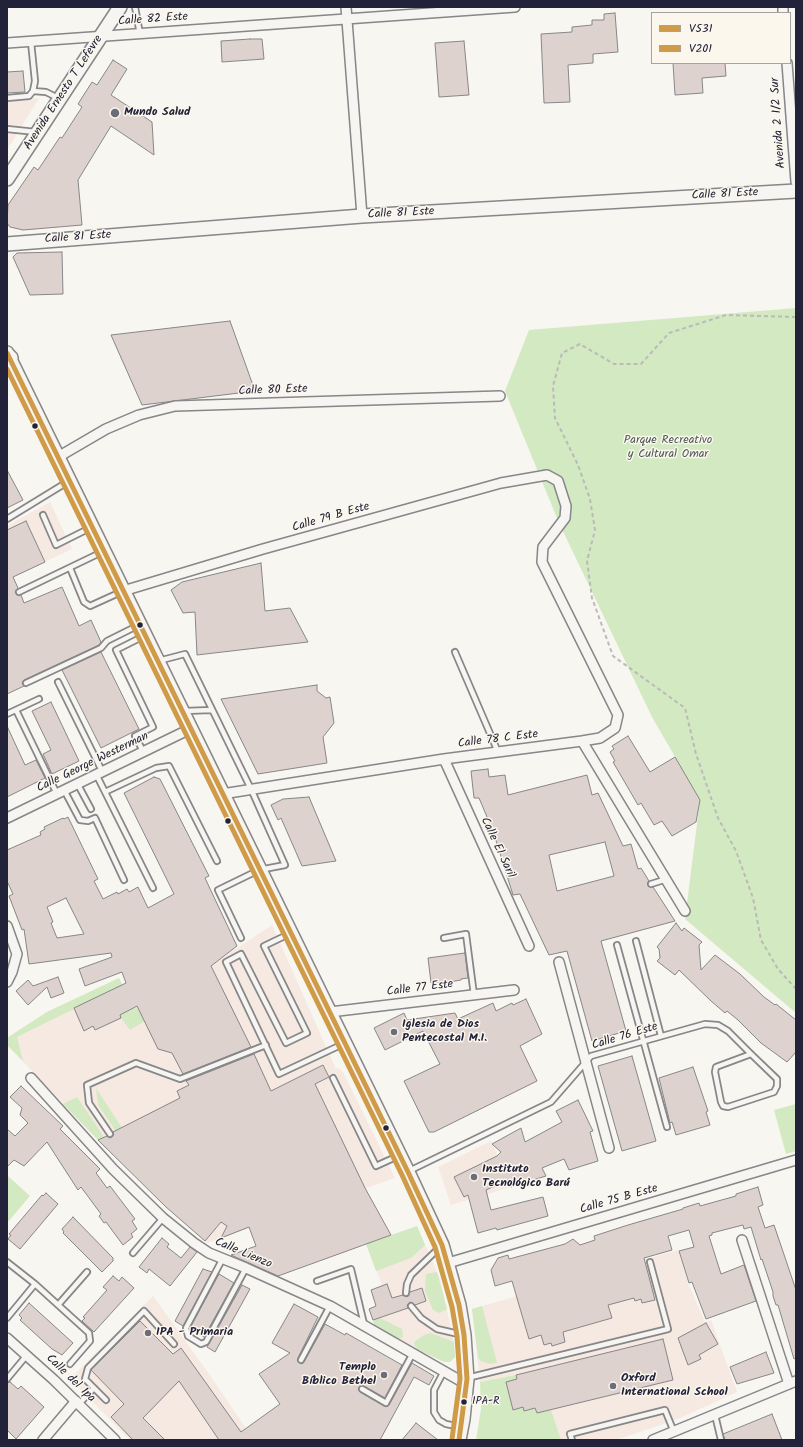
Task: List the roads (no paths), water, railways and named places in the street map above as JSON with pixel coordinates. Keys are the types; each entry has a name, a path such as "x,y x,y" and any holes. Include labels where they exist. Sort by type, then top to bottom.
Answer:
{"main road":[{"name":"Avenida Ernesto T Lefevre","path":"7,179 120,7"},
{"name":"Calle 81 Este","path":"10,244 362,216 796,191"},
{"path":"8,355 181,712 400,1155 442,1245 459,1305 464,1335 466,1381 459,1440"}],"street":[{"path":"346,7 362,216"},
{"name":"Calle 82 Este","path":"7,43 515,7"},
{"name":"Avenida 2 1/2 Sur","path":"787,64 796,182"},
{"name":"Calle 80 Este","path":"58,457 106,429 139,414 175,406 500,396"},
{"name":"Calle 79 B Este","path":"123,591 263,549 493,485 547,475"},
{"name":"Calle 78 C Este","path":"222,794 444,759 600,738 615,728 618,715 542,562 543,547 565,518 563,491 558,481 547,475"},
{"name":"Calle George Westerman","path":"7,818 190,729"},
{"path":"582,741 685,911"},
{"name":"Calle El Saril","path":"444,759 529,946"},
{"path":"7,926 17,954 12,972 7,982"},
{"path":"559,962 609,1148"},
{"name":"Calle 77 Este","path":"330,1012 514,990"},
{"name":"Calle Lienzo","path":"31,1078 113,1169 163,1218 209,1253 330,1306 364,1324 444,1371 466,1381"},
{"name":"Calle 75 B Este","path":"448,1263 796,1160"},
{"path":"653,1440 666,1438 674,1432 792,1382 742,1240"},
{"name":"Calle del Ipa","path":"7,1338 27,1355 115,1440"},
{"path":"43,1440 77,1403"}],"lane":[{"path":"135,7 140,34"},
{"path":"7,98 29,96 33,91 35,81 31,42"},
{"path":"33,91 46,92 59,100"},
{"path":"7,129 38,133"},
{"path":"7,519 69,480"},
{"path":"43,516 56,545 92,528"},
{"path":"19,592 104,552"},
{"path":"70,568 84,602 90,606 123,591"},
{"path":"26,683 101,648 107,641 142,631"},
{"path":"142,631 116,650 153,727 135,736 143,752"},
{"path":"455,652 498,752"},
{"path":"157,661 185,654 251,789 285,865 259,870 218,890 241,938"},
{"path":"58,682 99,773 104,792 153,888"},
{"path":"7,714 39,699"},
{"path":"16,710 60,792 80,820 88,821 95,818 124,880"},
{"path":"181,712 212,710"},
{"path":"104,792 156,768 169,766 217,861"},
{"path":"77,783 91,810"},
{"path":"651,884 667,879"},
{"path":"291,933 264,946 307,1033 286,1044 241,954 226,962 279,1074 345,1043"},
{"path":"444,938 466,934 474,995"},
{"path":"636,941 661,1036"},
{"path":"617,945 667,1127"},
{"name":"Calle 76 Este","path":"408,1172 551,1102 591,1056 705,1024 718,1024 728,1031 751,1054 776,1079 777,1086 774,1092 728,1107 723,1106 714,1072 716,1067 751,1054"},
{"path":"110,1134 89,1103 87,1085 136,1063 180,1079 266,1044"},
{"path":"333,1078 376,1166 400,1155"},
{"path":"133,1253 163,1218"},
{"path":"406,1293 410,1275 442,1245"},
{"path":"223,1258 186,1328 188,1336 202,1344 206,1342 246,1268"},
{"path":"7,1262 35,1284 89,1333 90,1341 70,1364"},
{"path":"466,1381 668,1329 650,1262"},
{"path":"317,1281 351,1270 364,1324"},
{"path":"58,1305 87,1272"},
{"path":"7,1318 35,1284"},
{"path":"301,1360 330,1306"},
{"path":"411,1306 422,1318 437,1329 464,1335"},
{"path":"106,1400 85,1379 88,1368 144,1311 174,1344"},
{"path":"362,1389 386,1403 413,1353"},
{"path":"7,1379 27,1355"},
{"path":"444,1371 434,1390 434,1412 439,1420 446,1424 461,1427"},
{"path":"77,1403 94,1388"},
{"path":"572,1440 570,1434 665,1410 674,1432"},
{"path":"715,1415 721,1440"}],"place":[{"name":"Mundo Salud","path":"115,113"},
{"name":"Iglesia de Dios Pentecostal M.I.","path":"394,1032"},
{"name":"Instituto Tecnológico Barú","path":"474,1177"},
{"name":"IPA - Primaria","path":"148,1333"},
{"name":"Templo Bíblico Bethel","path":"384,1375"},
{"name":"Oxford International School","path":"613,1386"},
{"name":"IPA-R","path":"464,1402"}],"park label":[{"name":"Parque Recreativo y Cultural Omar","path":"668,448"}]}
